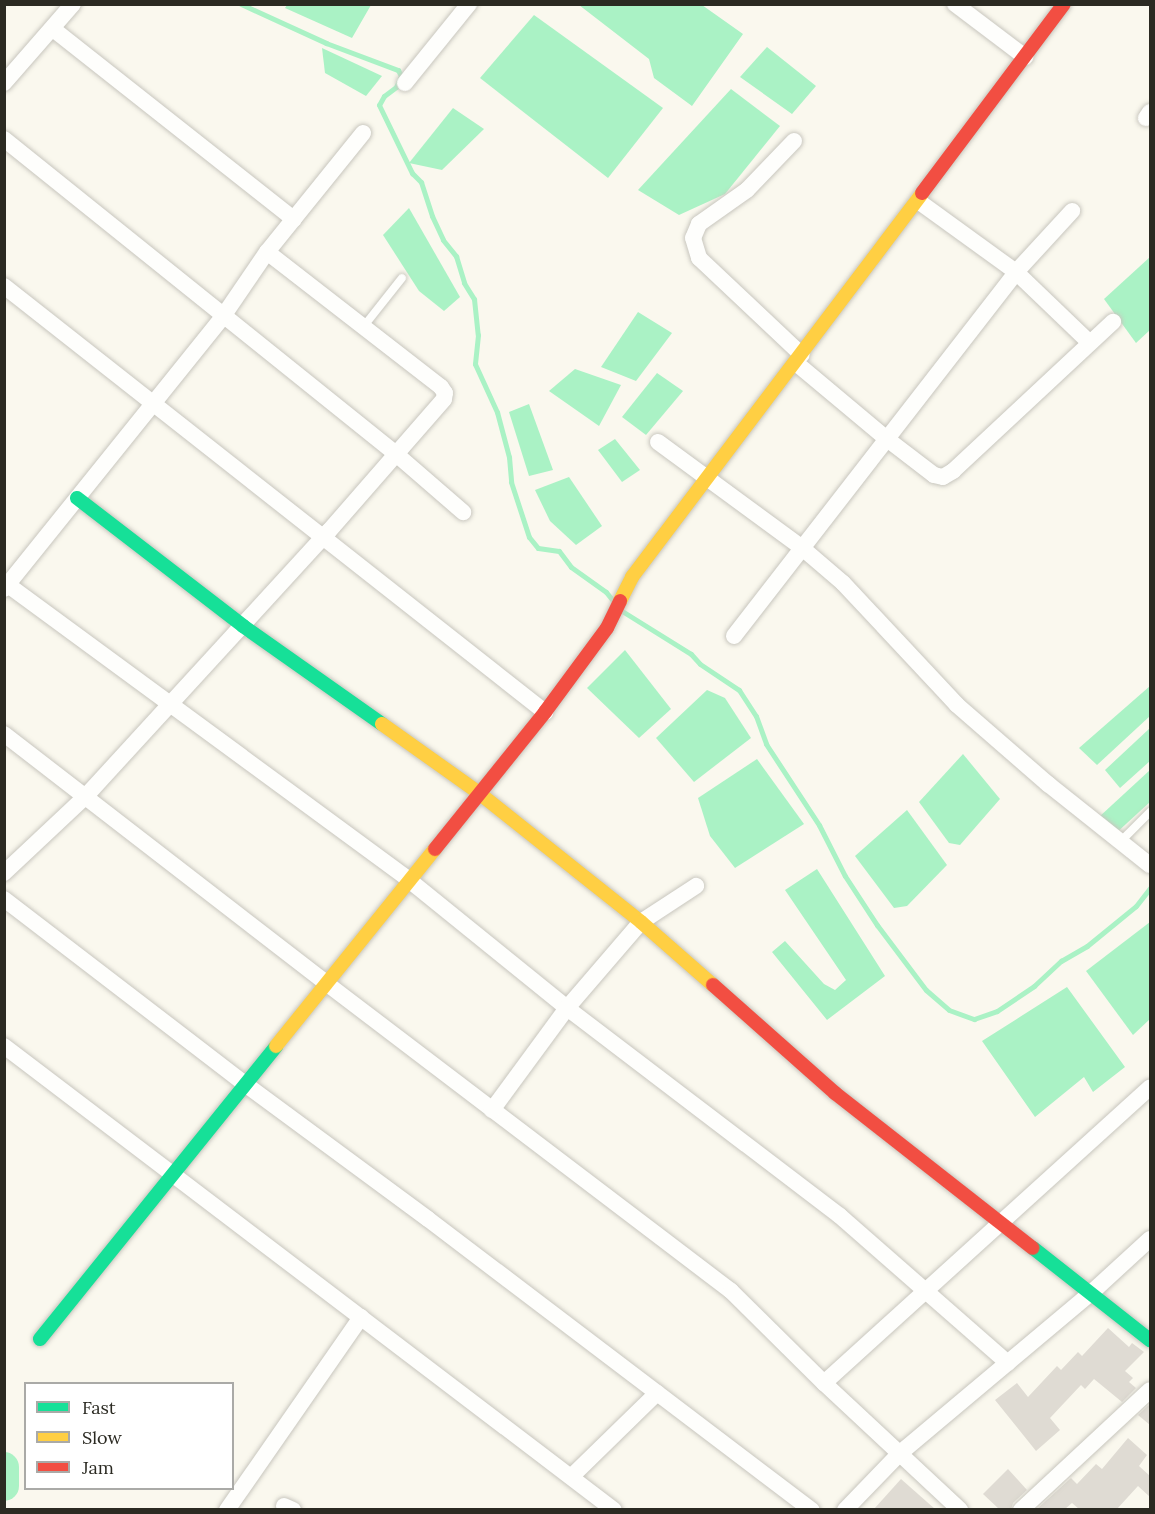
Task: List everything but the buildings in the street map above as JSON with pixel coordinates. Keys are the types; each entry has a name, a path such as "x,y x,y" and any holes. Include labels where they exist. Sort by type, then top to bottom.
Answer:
{"street":[{"path":"4,83 73,4"},
{"path":"405,82 470,4"},
{"path":"955,4 1024,57"},
{"path":"40,1339 545,712 607,628 632,576 799,359 1064,4"},
{"path":"53,29 294,219"},
{"path":"363,133 267,252 224,315 6,587 409,880 567,1008 840,1216 1008,1363"},
{"path":"4,139 396,454 463,512"},
{"path":"794,141 747,190 699,224 693,238 699,258 799,359 887,439 934,475 943,477 953,471 1113,322"},
{"path":"918,201 1016,272 1089,342"},
{"path":"734,636 1016,272 1072,211"},
{"path":"4,873 85,797 171,705 444,399 445,393 364,326 267,252"},
{"path":"4,286 545,712"},
{"path":"658,442 801,547 843,583 957,705 1066,798 1122,840 1150,865"},
{"path":"77,498 243,626 479,793 641,922 836,1093 1150,1340"},
{"path":"4,734 326,983 731,1291 824,1383 960,1509"},
{"path":"492,1110 567,1008 641,922 696,886"},
{"path":"4,898 245,1084 812,1509"},
{"path":"4,1046 614,1509"},
{"path":"824,1383 1003,1223 1150,1087"},
{"path":"845,1509 899,1454 1091,1293 1150,1239"},
{"path":"227,1509 361,1317"},
{"path":"1021,1509 1150,1390"},
{"path":"572,1476 657,1393"}],"lane":[{"path":"364,326 402,278"},
{"path":"1122,840 1150,812"}],"shaded area":[{"path":"287,4 371,5 352,38 285,8"},
{"path":"579,5 702,5 743,34 692,106 654,78 649,59"},
{"path":"534,15 663,108 608,178 480,78"},
{"path":"767,47 816,86 792,114 740,77"},
{"path":"322,48 382,76 366,96 325,73"},
{"path":"731,89 780,126 725,194 679,215 638,190"},
{"path":"453,108 484,129 442,170 409,163"},
{"path":"409,208 460,297 444,311 419,291 383,235"},
{"path":"1150,257 1150,330 1136,343 1104,299"},
{"path":"638,312 672,333 636,381 601,367"},
{"path":"575,369 621,385 599,426 549,391"},
{"path":"657,373 683,391 646,435 622,417"},
{"path":"529,404 553,470 529,476 509,412"},
{"path":"615,439 640,470 622,482 598,450"},
{"path":"569,477 602,526 576,545 550,521 535,490"},
{"path":"625,650 671,709 639,738 587,688"},
{"path":"1150,686 1150,716 1097,765 1079,748"},
{"path":"707,690 725,698 751,738 694,782 656,738"},
{"path":"1150,728 1150,761 1120,788 1105,770"},
{"path":"963,754 1000,799 960,845 949,843 919,802"},
{"path":"757,759 804,824 735,868 710,836 698,798"},
{"path":"1150,770 1150,802 1114,835 1099,817"},
{"path":"907,810 947,865 907,906 894,908 855,856"},
{"path":"817,869 885,976 827,1020 772,952 785,941 824,984 835,990 846,980 785,890"},
{"path":"1150,922 1150,1019 1133,1035 1086,971"},
{"path":"1067,987 1125,1067 1093,1092 1084,1077 1035,1117 982,1041"}],"waterway":[{"path":"241,4 326,43 398,70 401,76 396,87 384,96 379,105 412,173 421,182 432,216 443,240 456,256 464,283 474,299 478,335 475,364 497,412 509,457 511,482 529,537 538,548 559,551 571,567 606,592 614,602"},
{"path":"622,611 691,654 700,664 739,690 756,716 766,744 819,825 845,876 877,925 926,990 949,1010 974,1019 997,1011 1034,986 1061,961 1087,946 1136,906 1150,888"},
{"path":"4,1467 4,1486"}],"traffic: fast":[{"path":"77,498 243,626 382,724"},
{"path":"40,1339 276,1046"},
{"path":"1033,1248 1150,1340"}],"traffic: slow":[{"path":"620,601 632,577 922,193"},
{"path":"382,724 479,793 641,922 713,985"},
{"path":"276,1046 435,849"}],"traffic: jam":[{"path":"922,193 1064,4"},
{"path":"435,849 545,712 607,628 620,601"},
{"path":"713,985 835,1093 1033,1248"}]}
